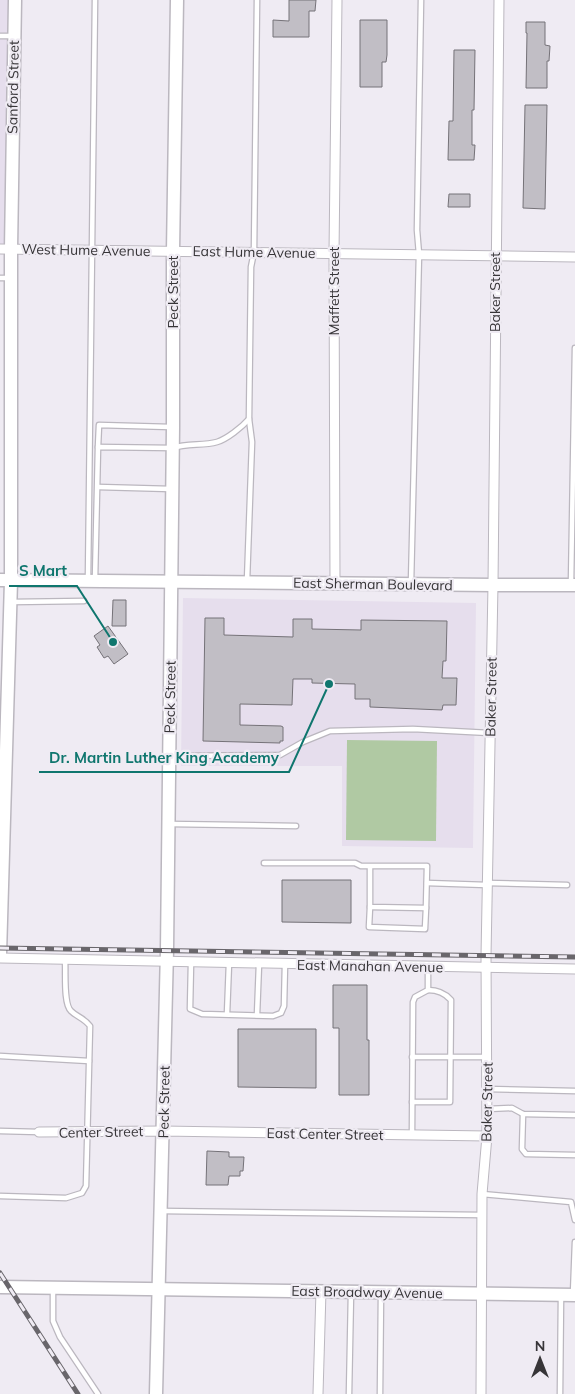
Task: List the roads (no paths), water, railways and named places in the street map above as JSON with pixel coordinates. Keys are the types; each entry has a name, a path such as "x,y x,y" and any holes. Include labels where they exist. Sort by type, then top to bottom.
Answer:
{"street":[{"name":"Sanford Street","path":"0,954 10,602 5,580 5,249 15,0"},
{"name":"Peck Street","path":"156,1394 164,1131 174,427 173,251 177,0"},
{"name":"Maffett Street","path":"335,583 334,253 337,0"},
{"name":"Baker Street","path":"481,1394 482,1194 487,1136 487,884 493,585 499,0"},
{"name":"West Hume Avenue","path":"5,249 173,251"},
{"name":"East Hume Avenue","path":"173,251 575,257"},
{"name":"East Sherman Boulevard","path":"5,580 573,585"},
{"name":"East Manahan Avenue","path":"0,958 575,969"},
{"name":"Center Street","path":"39,1132 164,1131"},
{"name":"East Center Street","path":"164,1131 487,1136"},
{"name":"East Broadway Avenue","path":"0,1287 570,1295"},
{"path":"318,1394 320,1291"}],"lane":[{"path":"91,581 95,0"},
{"path":"247,582 252,442 249,419 251,268 254,252 257,0"},
{"path":"411,584 419,254 417,230 421,0"},
{"path":"0,36 14,36"},
{"path":"573,585 575,348"},
{"path":"98,447 173,448 182,445 217,442 242,427 249,419"},
{"path":"91,581 98,487 99,425 174,427"},
{"path":"98,487 172,489"},
{"path":"10,602 84,602"},
{"path":"169,756 280,756 303,742 330,731 413,728 490,733"},
{"path":"168,824 296,826"},
{"path":"264,863 355,863 361,866 370,866 427,866 426,928 369,927 370,866"},
{"path":"427,883 567,885"},
{"path":"370,907 426,908"},
{"path":"0,1196 66,1198 82,1193 86,1186 90,1026 85,1019 70,1011 66,1003 65,960"},
{"path":"191,963 190,1009 202,1014 274,1016 281,1013 284,1006 285,964"},
{"path":"227,1014 229,963"},
{"path":"257,1015 259,964"},
{"path":"428,967 428,990"},
{"path":"412,1102 450,1102 451,1000 447,994 435,990 428,990 416,997 413,1002 412,1057 412,1102 412,1135"},
{"path":"0,1056 89,1061"},
{"path":"412,1057 487,1057"},
{"path":"487,1089 575,1091"},
{"path":"487,1110 512,1108 523,1114 575,1115"},
{"path":"523,1114 522,1149 526,1154 575,1155"},
{"path":"0,1131 39,1132"},
{"path":"482,1194 571,1202 575,1220"},
{"path":"161,1211 482,1215"},
{"path":"560,1394 575,1242"},
{"path":"53,1288 53,1321 60,1337 98,1394"},
{"path":"349,1394 351,1292"},
{"path":"380,1394 381,1292"}],"railway":[{"path":"0,948 575,957"},
{"path":"0,1273 78,1394"}],"place":[{"name":"S Mart","path":"113,642"},
{"name":"Dr. Martin Luther King Academy","path":"329,684"}]}
